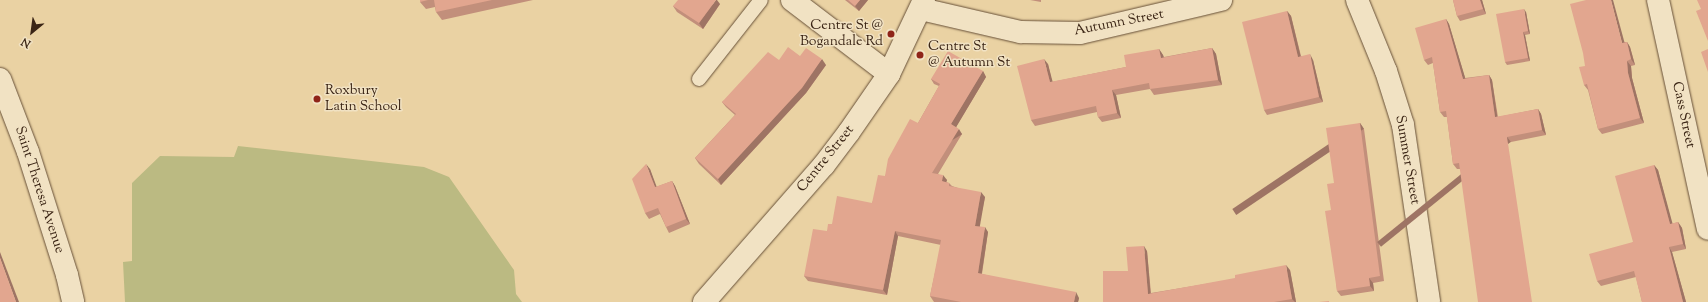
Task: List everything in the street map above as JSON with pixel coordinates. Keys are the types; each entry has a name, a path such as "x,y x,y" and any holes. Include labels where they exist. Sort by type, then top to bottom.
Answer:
{"street":[{"path":"792,0 889,74"},
{"name":"Autumn Street","path":"922,4 1021,32 1080,33 1221,0"},
{"name":"Summer Street","path":"1357,0 1386,71 1403,125 1430,302"},
{"name":"Cass Street","path":"1658,0 1706,215"},
{"name":"Centre Street","path":"704,302 824,165 889,74 922,4"},
{"name":"Saint Theresa Avenue","path":"0,79 28,152 67,275 73,302"}],"lane":[{"path":"700,79 761,0"}],"shaded area":[{"path":"238,146 424,167 449,177 514,270 516,294 522,302 125,302 123,262 132,261 132,183 160,156 234,157"}],"building":[{"path":"434,0 492,0 436,12"},
{"path":"678,0 716,0 699,23 673,6"},
{"path":"848,0 860,0 855,6"},
{"path":"1453,0 1480,0 1483,9 1457,16"},
{"path":"1586,0 1611,0 1622,43 1627,42 1631,59 1627,61 1628,73 1640,118 1598,129 1587,84 1584,85 1579,67 1585,66 1570,4"},
{"path":"1697,0 1708,0 1708,41 1696,11 1701,9"},
{"path":"1524,9 1528,31 1523,32 1528,58 1505,62 1496,14"},
{"path":"1287,11 1298,57 1310,54 1319,97 1264,110 1242,22"},
{"path":"1446,19 1463,79 1489,75 1495,117 1538,109 1542,130 1507,137 1532,302 1478,302 1459,163 1453,164 1446,111 1440,112 1432,57 1424,60 1415,28"},
{"path":"788,47 800,56 806,48 822,59 802,88 718,179 695,158 736,114 722,102 768,52 779,60"},
{"path":"1212,48 1218,80 1150,89 1149,83 1112,90 1117,113 1098,117 1096,106 1031,120 1017,66 1044,59 1050,82 1126,67 1124,55 1159,49 1161,58"},
{"path":"1708,49 1708,72 1701,52"},
{"path":"948,51 983,71 951,124 959,129 932,173 943,175 942,181 949,183 949,186 981,192 975,226 985,227 978,273 1076,292 1074,302 961,302 930,296 941,240 895,231 883,290 804,276 813,229 827,231 828,224 832,224 837,196 872,203 878,175 885,176 888,159 910,119 918,123 940,84 931,79"},
{"path":"1360,123 1380,276 1369,278 1370,286 1337,291 1325,211 1331,210 1327,184 1334,183 1326,128"},
{"path":"646,164 655,187 672,181 686,219 666,227 658,208 645,213 632,179"},
{"path":"1654,165 1670,224 1678,222 1683,244 1669,247 1683,302 1642,302 1634,271 1597,281 1589,254 1633,242 1615,176"},
{"path":"1144,246 1148,294 1235,278 1235,275 1286,265 1292,299 1274,302 1103,302 1103,271 1128,271 1126,247"},
{"path":"0,258 16,302 0,302"}],"place":[{"name":"Centre St @ Bogandale Rd","path":"891,34"},
{"name":"Centre St @ Autumn St","path":"920,55"},
{"name":"Roxbury Latin School","path":"317,99"}]}
